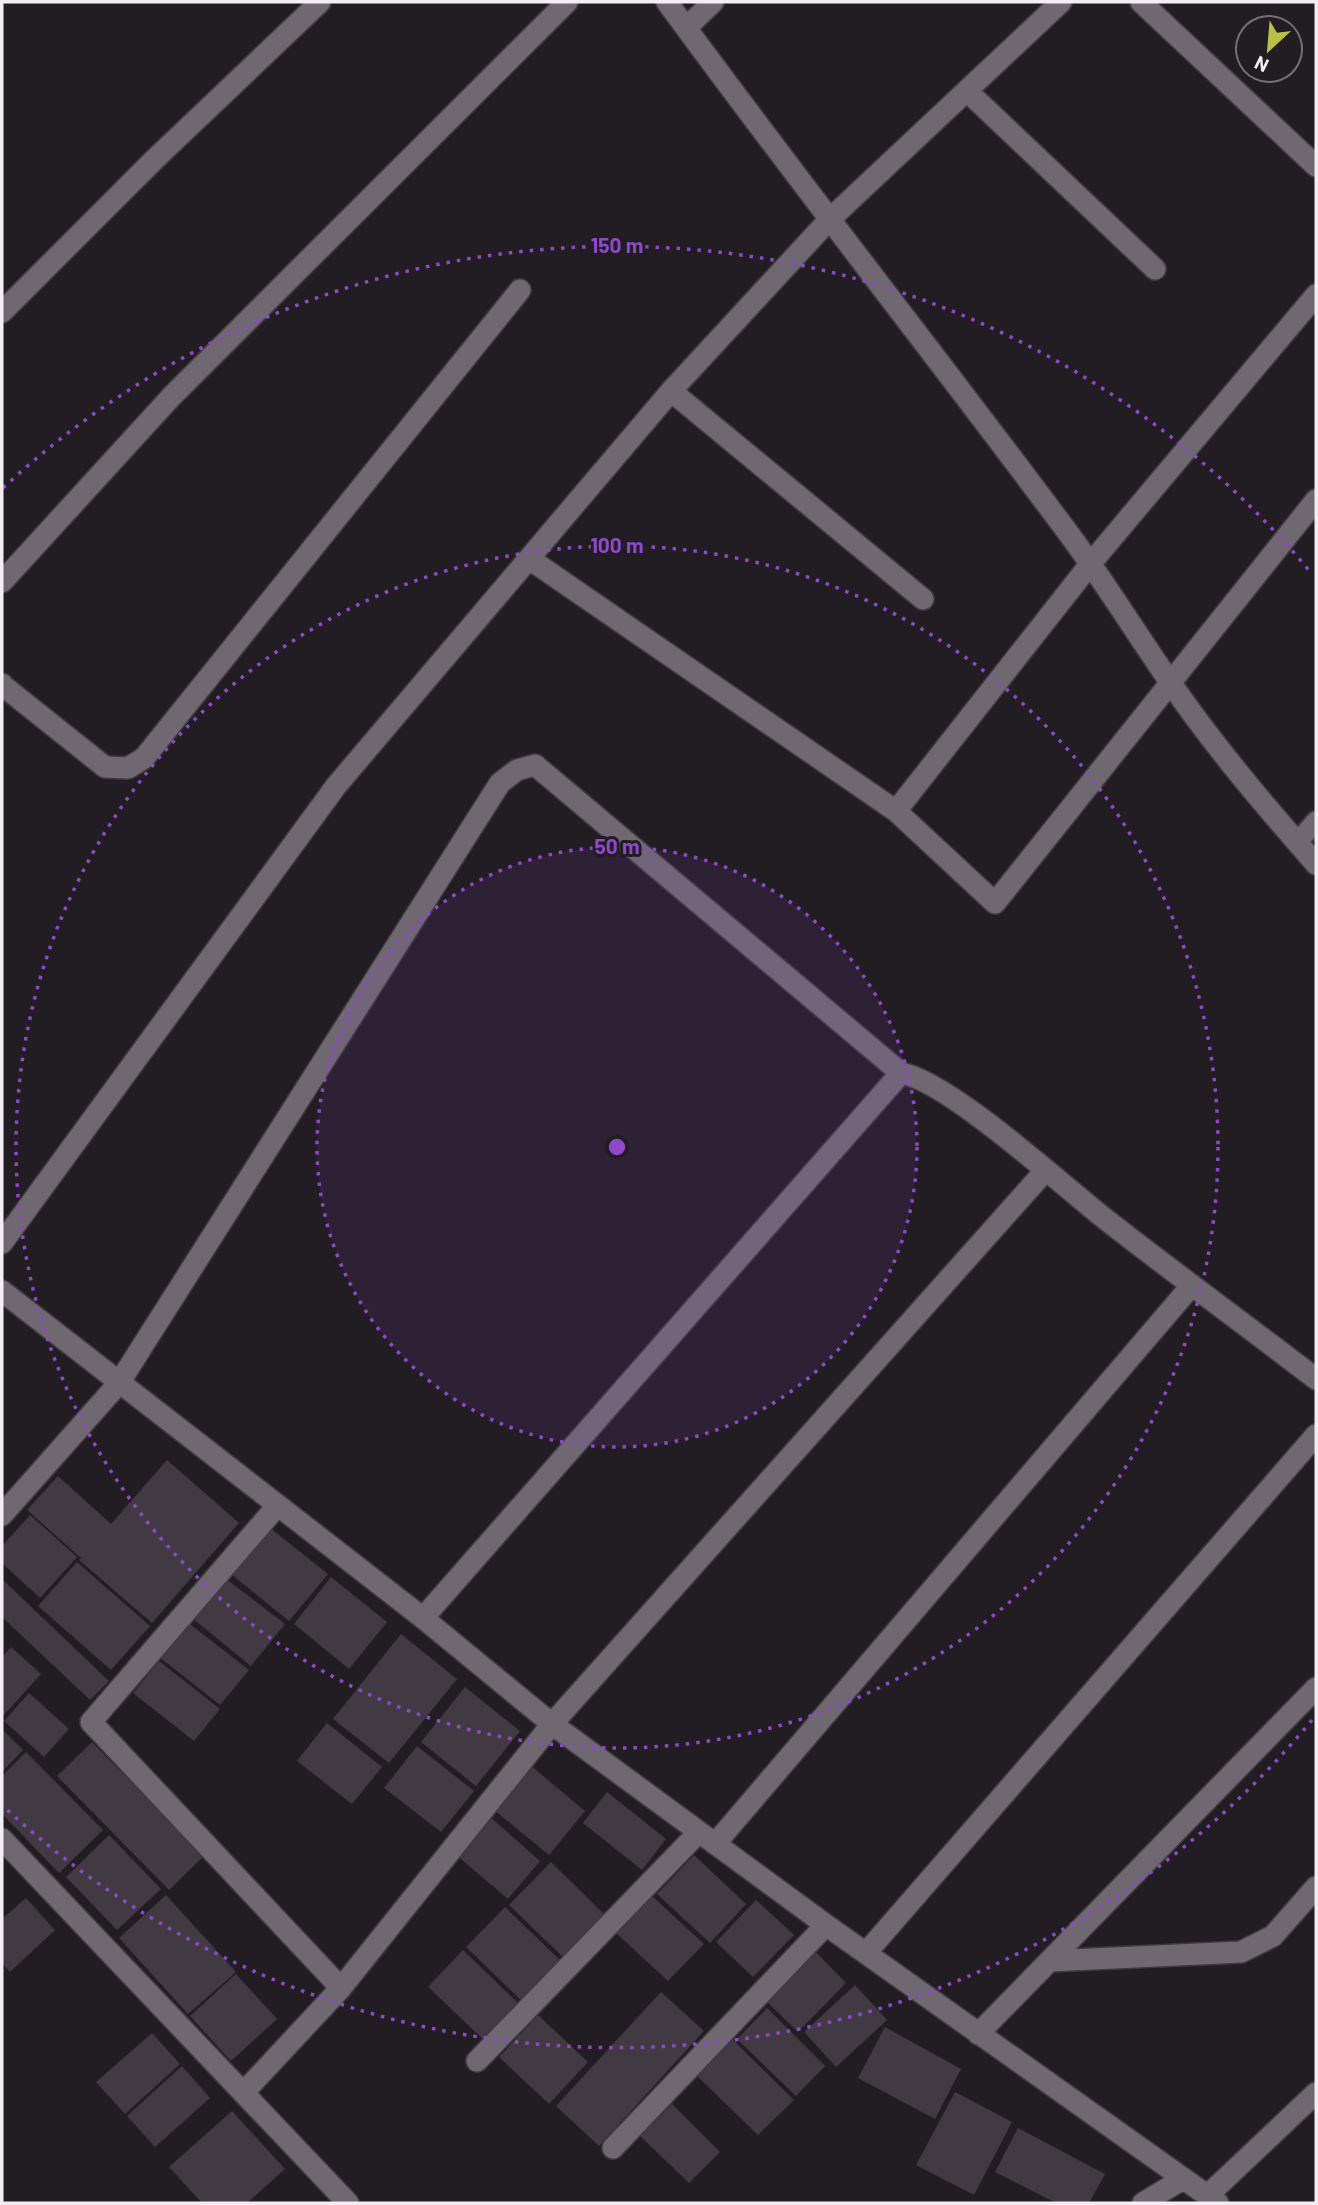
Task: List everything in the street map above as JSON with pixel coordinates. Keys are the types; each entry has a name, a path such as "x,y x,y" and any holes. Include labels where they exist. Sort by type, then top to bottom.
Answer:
{"street":[{"path":"2,312 155,159 320,2"},
{"path":"2,582 171,397 567,2"},
{"path":"667,2 828,221 918,332 1091,563 1171,683 1236,770 1316,864"},
{"path":"686,28 713,2"},
{"path":"2,1243 336,786 531,560 671,391 828,221 1061,2"},
{"path":"1141,2 1316,166"},
{"path":"967,91 1155,269"},
{"path":"2,685 105,766 128,768 144,758 520,290"},
{"path":"896,811 1091,563 1316,295"},
{"path":"671,391 923,599"},
{"path":"531,560 896,811 995,903 1316,500"},
{"path":"2,1515 119,1383 500,783 517,770 535,765 901,1073 925,1080 1316,1379"},
{"path":"423,1618 901,1073"},
{"path":"244,2092 341,1988 552,1724 1045,1171"},
{"path":"477,2062 707,1838 1192,1285"},
{"path":"2,1291 423,1618 552,1724 826,1925 1213,2199 1316,2093"},
{"path":"866,1953 1316,1435"},
{"path":"278,1505 91,1722 341,1988"},
{"path":"978,2034 1316,1688"},
{"path":"2,1839 348,2203"},
{"path":"1051,1961 1241,1952 1273,1936 1316,1887"},
{"path":"613,2148 826,1925"},
{"path":"1143,2203 1183,2179"}],"lane":[{"path":"1298,842 1316,821"}],"building":[{"path":"167,1460 239,1523 152,1623 79,1560 81,1558 27,1510 58,1476 111,1524"},
{"path":"30,1515 77,1557 40,1598 2,1563 2,1546"},
{"path":"269,1527 328,1574 289,1621 231,1574"},
{"path":"77,1562 150,1626 111,1670 38,1606"},
{"path":"331,1577 387,1622 349,1669 294,1624"},
{"path":"225,1578 285,1624 251,1666 192,1618"},
{"path":"2,1579 109,1681 90,1700 2,1617"},
{"path":"186,1621 249,1670 220,1705 158,1656"},
{"path":"401,1634 457,1679 389,1763 333,1719"},
{"path":"11,1647 41,1674 3,1716 2,1657"},
{"path":"159,1661 220,1709 194,1741 133,1693"},
{"path":"465,1687 520,1731 476,1786 421,1742"},
{"path":"29,1693 69,1729 44,1757 4,1721"},
{"path":"327,1723 382,1767 352,1804 297,1761"},
{"path":"2,1729 23,1750 2,1772"},
{"path":"92,1742 204,1856 169,1890 57,1776"},
{"path":"417,1746 474,1791 441,1832 384,1788"},
{"path":"26,1752 103,1830 59,1873 2,1814 2,1776"},
{"path":"530,1765 585,1811 549,1855 494,1810"},
{"path":"607,1792 666,1839 642,1870 583,1823"},
{"path":"489,1816 540,1861 508,1899 456,1855"},
{"path":"109,1835 161,1889 117,1930 66,1877"},
{"path":"694,1855 746,1904 710,1943 657,1894"},
{"path":"551,1862 606,1916 565,1959 509,1905"},
{"path":"650,1894 704,1944 668,1981 615,1932"},
{"path":"166,1895 236,1972 188,2014 119,1938"},
{"path":"26,1898 55,1930 10,1972 2,1963 2,1919"},
{"path":"756,1900 794,1935 753,1977 716,1942"},
{"path":"505,1907 562,1962 523,2002 466,1947"},
{"path":"811,1947 846,1983 798,2032 762,1997"},
{"path":"463,1950 520,2005 485,2041 428,1987"},
{"path":"236,1974 277,2019 231,2061 190,2016"},
{"path":"855,1985 887,2020 836,2067 804,2032"},
{"path":"661,1992 704,2031 599,2146 556,2106"},
{"path":"767,2008 825,2066 796,2096 737,2039"},
{"path":"538,2015 588,2062 549,2104 499,2057"},
{"path":"885,2027 961,2069 935,2119 858,2078"},
{"path":"152,2033 180,2064 125,2114 96,2082"},
{"path":"731,2038 794,2100 758,2135 695,2074"},
{"path":"182,2066 210,2098 155,2147 127,2116"},
{"path":"955,2092 1012,2122 974,2195 916,2165"},
{"path":"672,2104 720,2152 689,2183 640,2136"},
{"path":"232,2111 285,2169 247,2203 202,2203 169,2167"},
{"path":"1018,2128 1105,2174 1089,2203 1056,2203 995,2172"}]}
